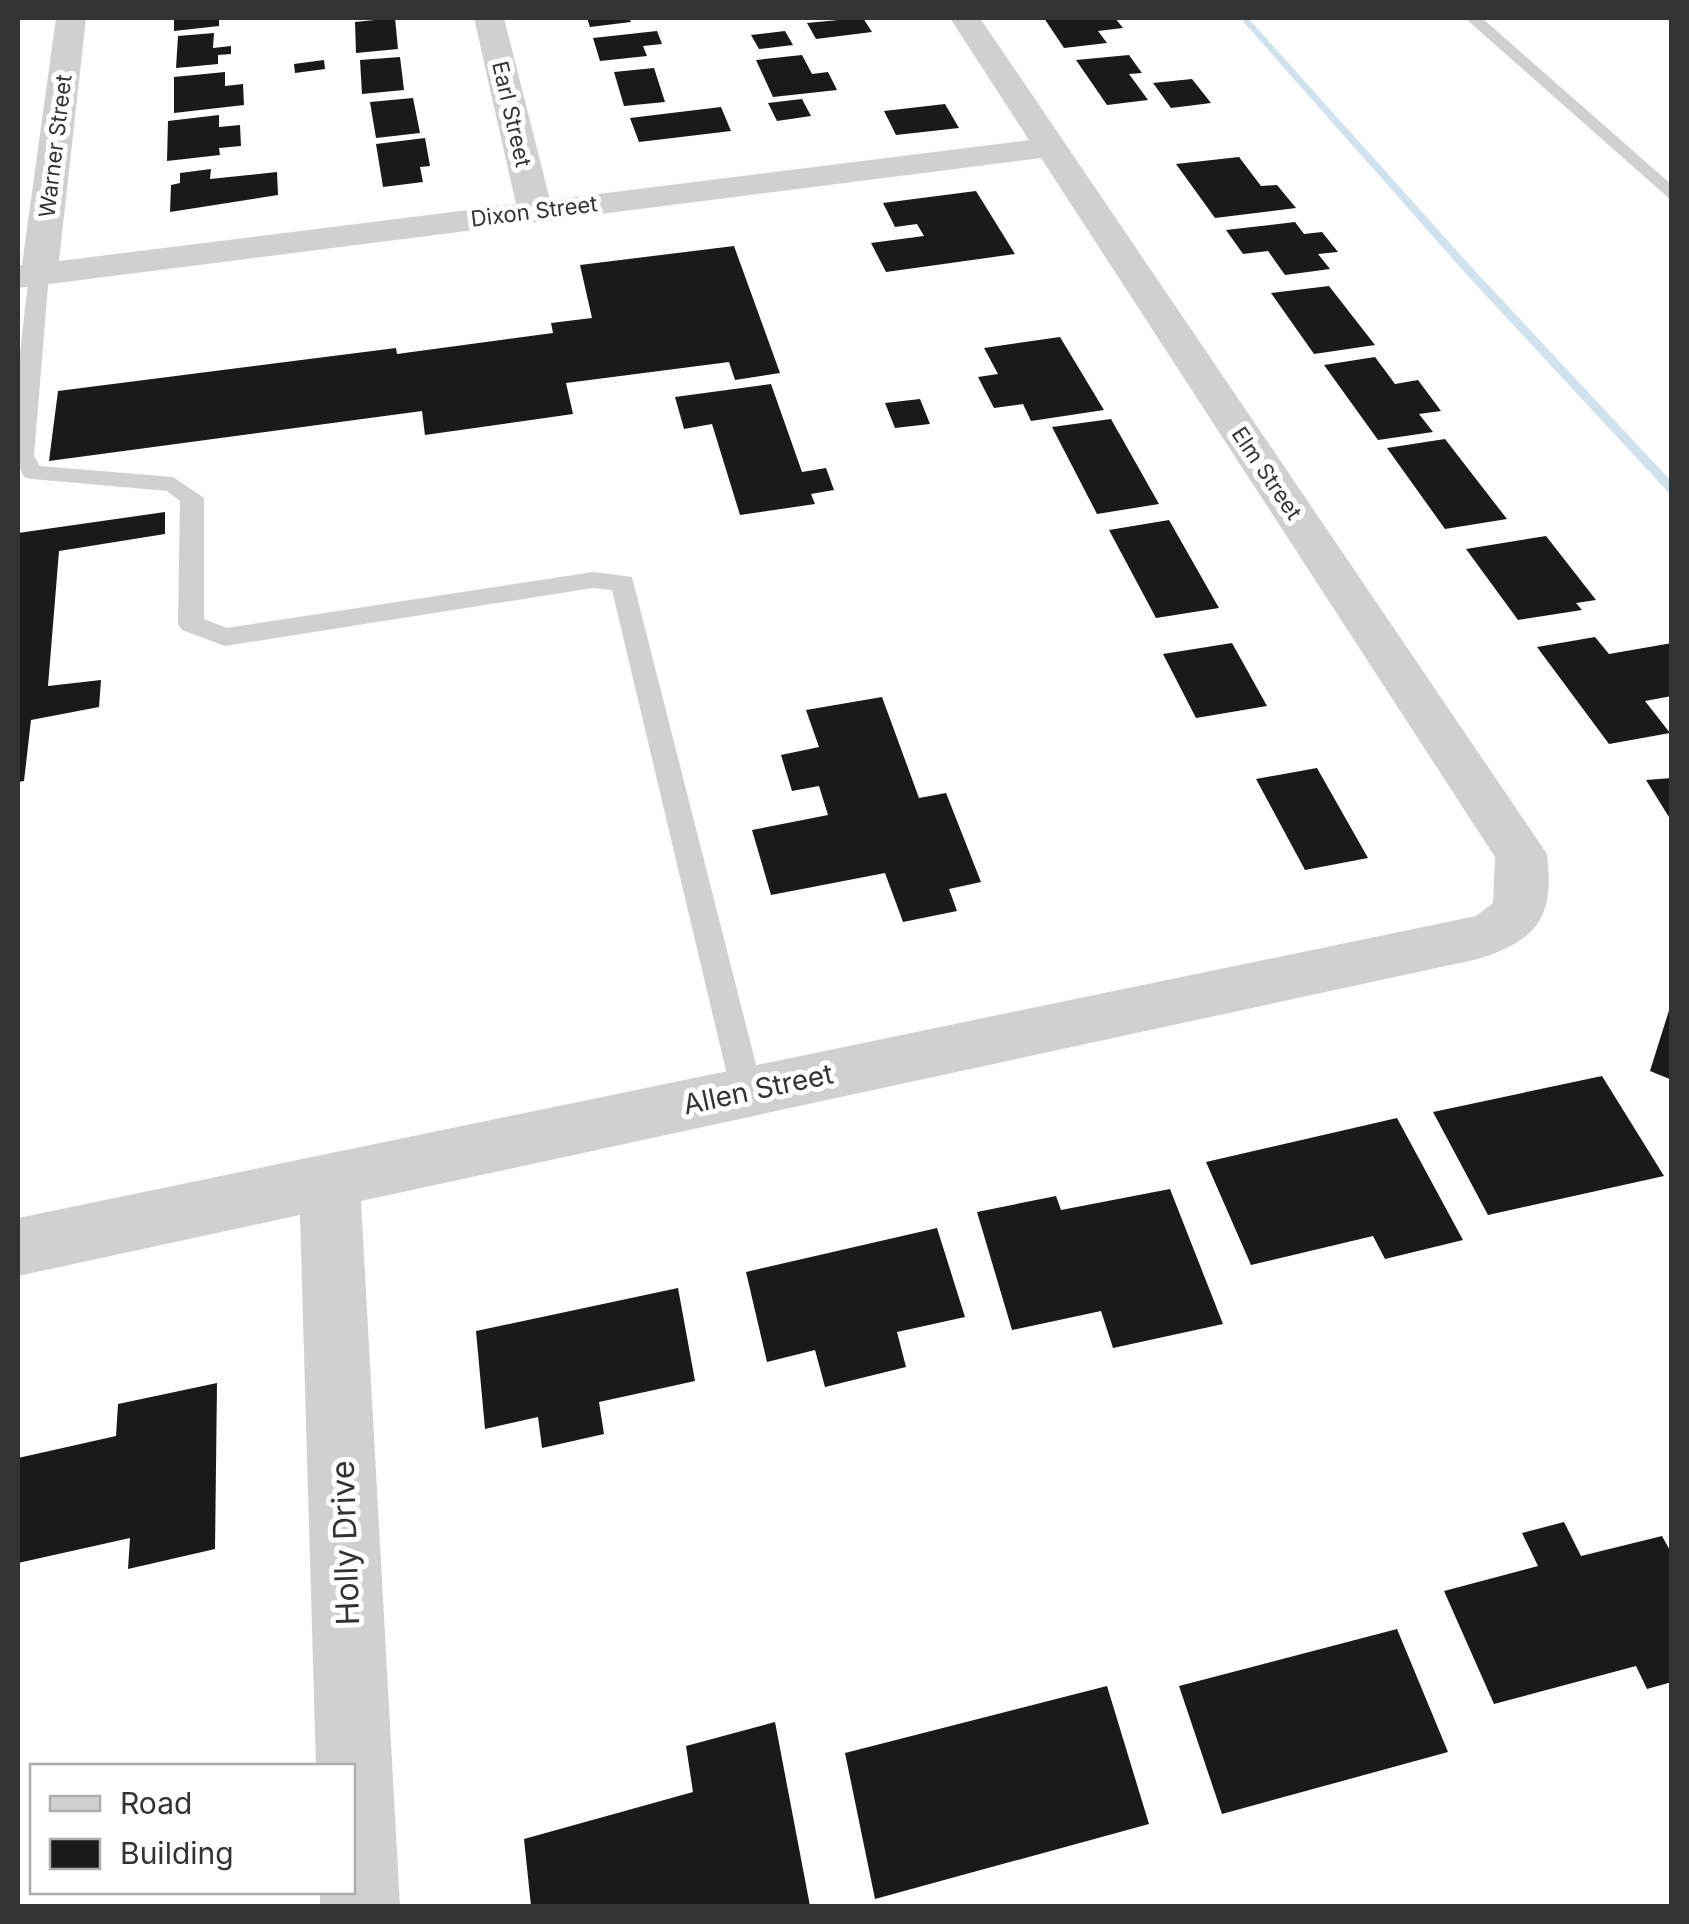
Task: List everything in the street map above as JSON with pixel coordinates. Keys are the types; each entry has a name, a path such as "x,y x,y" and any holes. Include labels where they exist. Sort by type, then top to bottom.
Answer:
{"street":[{"name":"Warner Street","path":"28,276 71,18"},
{"name":"Earl Street","path":"489,18 535,211"},
{"name":"Elm Street","path":"965,18 1521,854 1525,883 1522,898 1508,925 1498,933"},
{"name":"Dixon Street","path":"28,276 1051,147"},
{"name":"Allen Street","path":"18,1247 1498,933"},
{"name":"Holly Drive","path":"330,1180 354,1764"},
{"name":"Holly Drive","path":"355,1785 360,1906"}],"lane":[{"path":"1473,18 1672,195"},
{"path":"28,276 25,478 173,484 192,498 191,624 226,637 593,580 624,583 746,1092"}],"building":[{"path":"174,18 219,18 219,26 174,31"},
{"path":"395,18 398,49 356,53 355,22"},
{"path":"587,18 629,18 631,22 590,27"},
{"path":"863,18 872,32 816,39 807,23"},
{"path":"1044,18 1115,18 1123,28 1098,31 1107,43 1064,48"},
{"path":"657,31 662,44 643,46 647,56 600,61 593,38"},
{"path":"785,31 793,45 759,49 751,35"},
{"path":"214,33 213,48 231,46 231,54 218,55 218,64 176,68 178,36"},
{"path":"802,55 812,74 828,72 837,90 773,97 756,60"},
{"path":"1129,55 1142,73 1129,74 1148,100 1107,105 1076,60"},
{"path":"400,57 404,90 362,94 360,60"},
{"path":"324,60 325,69 295,73 294,64"},
{"path":"654,68 665,102 624,106 614,72"},
{"path":"225,72 225,86 243,84 244,105 174,113 174,77"},
{"path":"1192,79 1211,103 1171,108 1153,83"},
{"path":"413,98 420,133 376,138 370,102"},
{"path":"802,99 811,116 777,121 768,103"},
{"path":"945,104 959,128 896,135 884,111"},
{"path":"721,107 731,131 639,142 630,118"},
{"path":"219,115 219,127 240,125 241,146 219,148 220,155 167,161 168,121"},
{"path":"425,138 430,166 420,167 423,182 383,187 376,144"},
{"path":"1239,157 1261,186 1277,185 1296,208 1215,218 1176,164"},
{"path":"211,169 210,179 277,172 278,195 170,212 171,185 180,183 180,173"},
{"path":"976,191 1015,254 886,272 871,243 924,236 917,224 895,227 883,203"},
{"path":"1295,222 1304,234 1322,232 1338,252 1318,254 1330,269 1285,275 1268,251 1243,254 1226,230"},
{"path":"734,246 780,373 735,380 729,362 566,383 573,414 425,435 422,411 49,461 58,391 396,348 397,354 553,333 551,323 592,318 580,265"},
{"path":"1329,286 1375,345 1314,354 1271,293"},
{"path":"1060,337 1104,410 1031,421 1023,404 994,408 978,377 998,374 984,348"},
{"path":"1375,357 1395,384 1418,380 1441,411 1419,414 1433,432 1378,440 1324,365"},
{"path":"771,384 802,472 826,468 834,490 811,494 815,504 740,515 712,424 684,429 675,397"},
{"path":"920,399 930,424 895,428 885,403"},
{"path":"1111,419 1159,504 1097,514 1052,427"},
{"path":"1445,439 1507,519 1445,529 1387,448"},
{"path":"165,512 165,534 59,551 48,686 101,680 99,707 31,720 24,781 18,782 18,533"},
{"path":"1169,520 1219,608 1156,618 1109,530"},
{"path":"1546,536 1596,600 1576,603 1582,610 1518,620 1466,549"},
{"path":"1595,637 1609,654 1672,643 1672,696 1645,701 1670,733 1609,744 1537,647"},
{"path":"1232,643 1267,706 1196,718 1163,654"},
{"path":"882,697 919,798 946,793 981,882 949,889 957,911 903,922 885,873 771,895 752,830 828,815 819,786 792,791 781,755 819,747 806,710"},
{"path":"1317,768 1368,858 1305,870 1256,779"},
{"path":"1672,778 1672,822 1646,780"},
{"path":"1672,1005 1672,1080 1650,1071"},
{"path":"1602,1076 1664,1176 1488,1215 1433,1112"},
{"path":"1397,1118 1463,1240 1385,1259 1373,1236 1251,1265 1206,1162"},
{"path":"1170,1189 1223,1324 1113,1348 1101,1311 1012,1330 977,1212 1056,1196 1061,1210"},
{"path":"937,1228 965,1317 897,1332 906,1367 825,1387 815,1350 767,1362 746,1272"},
{"path":"678,1288 695,1381 599,1402 604,1434 542,1448 538,1417 485,1429 476,1331"},
{"path":"217,1383 215,1549 128,1569 130,1538 18,1563 18,1458 116,1436 118,1404"},
{"path":"1564,1522 1581,1556 1662,1536 1672,1554 1672,1682 1647,1689 1636,1666 1494,1704 1444,1591 1538,1566 1522,1533"},
{"path":"1397,1629 1448,1752 1222,1814 1179,1686"},
{"path":"1107,1686 1149,1824 875,1899 845,1753"},
{"path":"775,1722 810,1906 531,1906 524,1839 693,1792 686,1746"}],"waterway":[{"path":"1244,18 1471,273 1672,489"}]}
